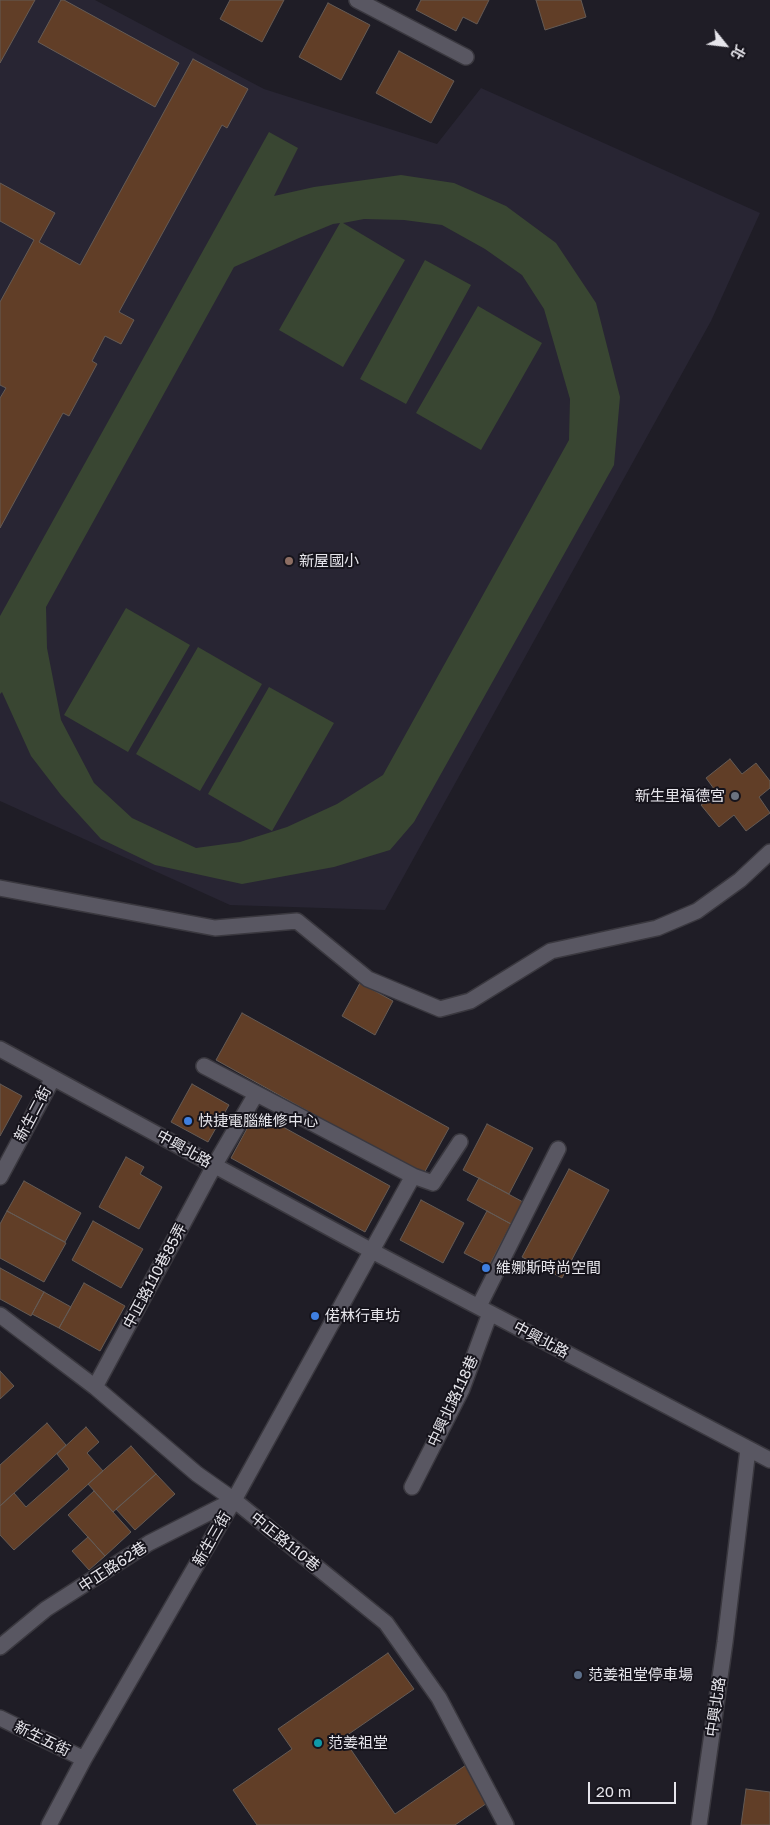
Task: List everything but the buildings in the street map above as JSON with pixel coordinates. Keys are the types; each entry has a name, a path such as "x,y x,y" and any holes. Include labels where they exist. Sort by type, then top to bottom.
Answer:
{"street":[{"path":"357,0 466,57"},
{"path":"0,888 215,928 297,921 368,979 440,1009 470,1002 551,951 657,928 698,911 740,880 770,852"},
{"name":"中興北路","path":"0,1049 372,1251 748,1449 725,1642 699,1825"},
{"path":"204,1066 413,1176 433,1183 460,1142"},
{"name":"新生二街","path":"0,1177 53,1078"},
{"name":"中正路110巷85弄","path":"95,1387 214,1166 256,1094"},
{"name":"中興北路118巷","path":"412,1487 462,1389 484,1310 558,1149"},
{"name":"新生三街","path":"49,1825 84,1759 234,1500 413,1176"},
{"name":"中正路110巷","path":"0,1315 95,1387 197,1474 234,1500 386,1623 439,1698 506,1825"},
{"path":"748,1449 770,1460"},
{"name":"中正路62巷","path":"0,1647 46,1610 149,1543 234,1500"},
{"name":"新生五街","path":"0,1718 84,1759"}],"shaded area":[{"name":"新屋國小","path":"0,0 95,0 264,89 437,144 481,88 760,213 711,321 385,910 230,905 0,801"}],"green space":[{"path":"269,132 298,148 274,196 314,187 401,175 454,183 506,206 556,243 596,303 620,397 614,465 414,822 390,850 334,867 242,884 155,865 101,839 61,795 31,756 2,692 0,694 0,616","holes":["364,219 404,220 442,225 485,249 522,275 544,309 570,399 569,440 383,775 337,804 287,827 240,842 196,848 132,818 94,783 61,720 47,648 46,607 234,267 299,238 340,223 279,330 343,367 405,260 343,223"]},
{"path":"425,260 471,285 406,404 360,379"},
{"path":"478,306 542,343 481,450 416,413"},
{"path":"126,608 190,645 128,752 64,715"},
{"path":"198,647 262,684 200,791 136,754"},
{"path":"269,687 334,723 272,831 208,794"}],"place":[{"name":"新屋國小","path":"289,561"},
{"name":"新生里福德宮","path":"735,796"},
{"name":"快捷電腦維修中心","path":"188,1121"},
{"name":"維娜斯時尚空間","path":"486,1268"},
{"name":"偌林行車坊","path":"315,1316"},
{"name":"范姜祖堂停車場","path":"578,1675"},
{"name":"范姜祖堂","path":"318,1743"}]}
